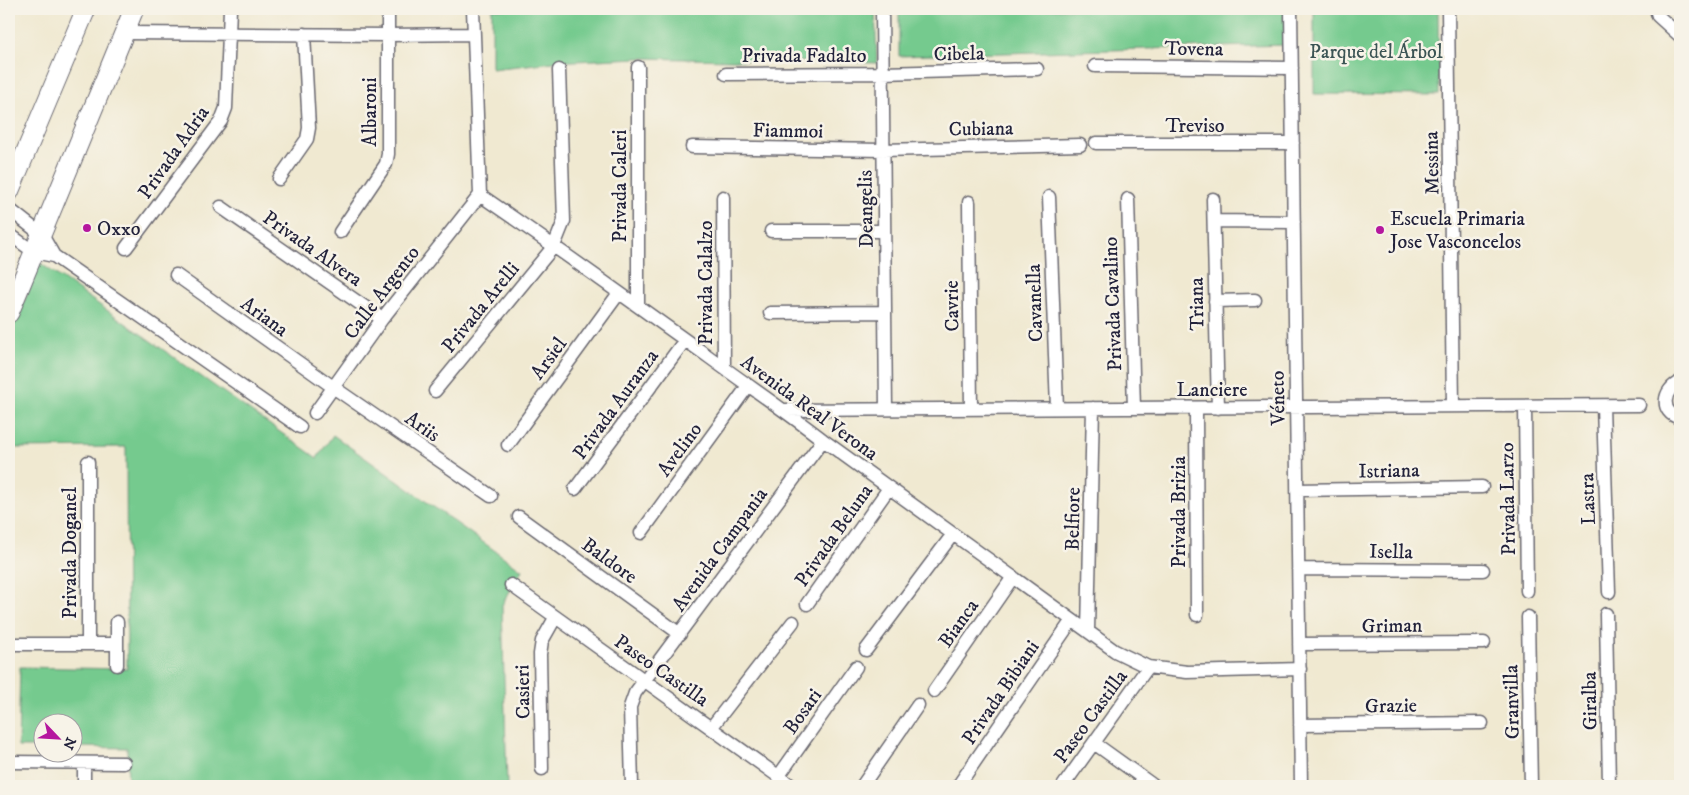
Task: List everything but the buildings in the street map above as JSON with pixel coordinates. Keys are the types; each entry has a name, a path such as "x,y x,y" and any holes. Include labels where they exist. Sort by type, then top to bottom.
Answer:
{"street":[{"path":"9,192 86,9"},
{"path":"9,313 134,9"},
{"name":"Privada Adria","path":"126,248 221,121 226,108 230,9"},
{"name":"Albaroni","path":"340,232 386,164 388,154 388,9"},
{"path":"472,9 480,195"},
{"name":"Deangelis","path":"882,9 886,409"},
{"name":"Véneto","path":"1291,9 1301,786"},
{"name":"Messina","path":"1448,9 1453,406"},
{"path":"1656,9 1658,16 1680,36"},
{"path":"125,33 473,34"},
{"path":"279,179 307,139 309,128 304,34"},
{"name":"Tovena","path":"1095,66 1292,68"},
{"name":"Privada Caleri","path":"638,67 638,306"},
{"name":"Cibela","path":"882,73 1037,69"},
{"name":"Privada Arelli","path":"435,391 554,246 564,221 559,70"},
{"name":"Privada Fadalto","path":"726,74 882,73"},
{"name":"Treviso","path":"1096,143 1293,144"},
{"name":"Cubiana","path":"883,150 1080,145"},
{"name":"Fiammoi","path":"692,147 883,150"},
{"name":"Avenida Real Verona","path":"480,195 784,410 1115,651 1148,667 1187,672 1300,669"},
{"name":"Calle Argento","path":"315,413 382,319 480,195"},
{"name":"Privada Calalzo","path":"723,197 724,368"},
{"name":"Cavanella","path":"1049,197 1056,408"},
{"name":"Privada Cavalino","path":"1128,199 1134,408"},
{"name":"Triana","path":"1213,199 1218,408"},
{"name":"Cavrie","path":"969,202 971,409"},
{"name":"Privada Alvera","path":"221,206 382,319"},
{"path":"9,209 38,244 54,256 300,427"},
{"path":"1214,220 1294,222"},
{"path":"772,231 884,231"},
{"path":"9,234 38,244 54,256"},
{"name":"Ariana","path":"176,275 333,387"},
{"name":"Arsiel","path":"508,445 619,292"},
{"path":"1215,301 1255,300"},
{"path":"770,313 886,312"},
{"name":"Privada Auranza","path":"575,490 685,340"},
{"path":"1680,382 1672,386 1667,394 1666,402 1669,411 1680,418"},
{"name":"Avelino","path":"640,533 748,386"},
{"name":"Ariis","path":"333,387 491,496"},
{"name":"Privada Larzo","path":"1525,406 1527,591"},
{"name":"Lastra","path":"1604,406 1609,592"},
{"name":"Lanciere","path":"784,410 1639,406"},
{"name":"Belfiore","path":"1088,631 1093,408"},
{"name":"Privada Brizia","path":"1196,408 1197,616"},
{"name":"Avenida Campania","path":"632,786 630,707 635,693 823,440"},
{"name":"Privada Doganel","path":"88,462 88,644"},
{"name":"Istriana","path":"1297,490 1482,487"},
{"name":"Privada Beluna","path":"808,604 889,488"},
{"name":"Baldore","path":"519,517 680,634"},
{"path":"866,650 953,534"},
{"name":"Isella","path":"1298,568 1483,570"},
{"name":"Bianca","path":"934,691 1013,577"},
{"name":"Paseo Castilla","path":"511,585 792,786"},
{"name":"Giralba","path":"1606,614 1609,786"},
{"name":"Granvilla","path":"1528,617 1531,786"},
{"name":"Casieri","path":"542,769 540,654 542,641 555,618"},
{"name":"Privada Bibiani","path":"958,786 1072,620"},
{"path":"116,622 117,665"},
{"path":"711,728 793,622"},
{"name":"Griman","path":"1299,644 1484,642"},
{"path":"9,644 117,644"},
{"name":"Bosari","path":"778,777 856,667"},
{"name":"Paseo Castilla","path":"1063,786 1148,667"},
{"path":"862,786 918,705"},
{"name":"Grazie","path":"1300,725 1482,723"},
{"path":"1094,743 1154,786"},
{"path":"9,762 124,763"},
{"path":"84,763 84,786"}],"green space":[{"path":"492,9 875,9 877,63 638,58 554,62 492,69"},
{"path":"899,9 1286,9 1287,45 899,56"},
{"name":"Parque del Árbol","path":"1314,9 1438,9 1439,95 1314,94"},
{"path":"40,263 317,458 333,435 522,570 502,605 507,786 128,786 127,748 82,747 82,712 32,712 32,747 18,747 20,667 127,669 126,447 9,448 9,337"}],"place":[{"name":"Oxxo","path":"87,228"},
{"name":"Escuela Primaria Jose Vasconcelos","path":"1380,230"}]}
